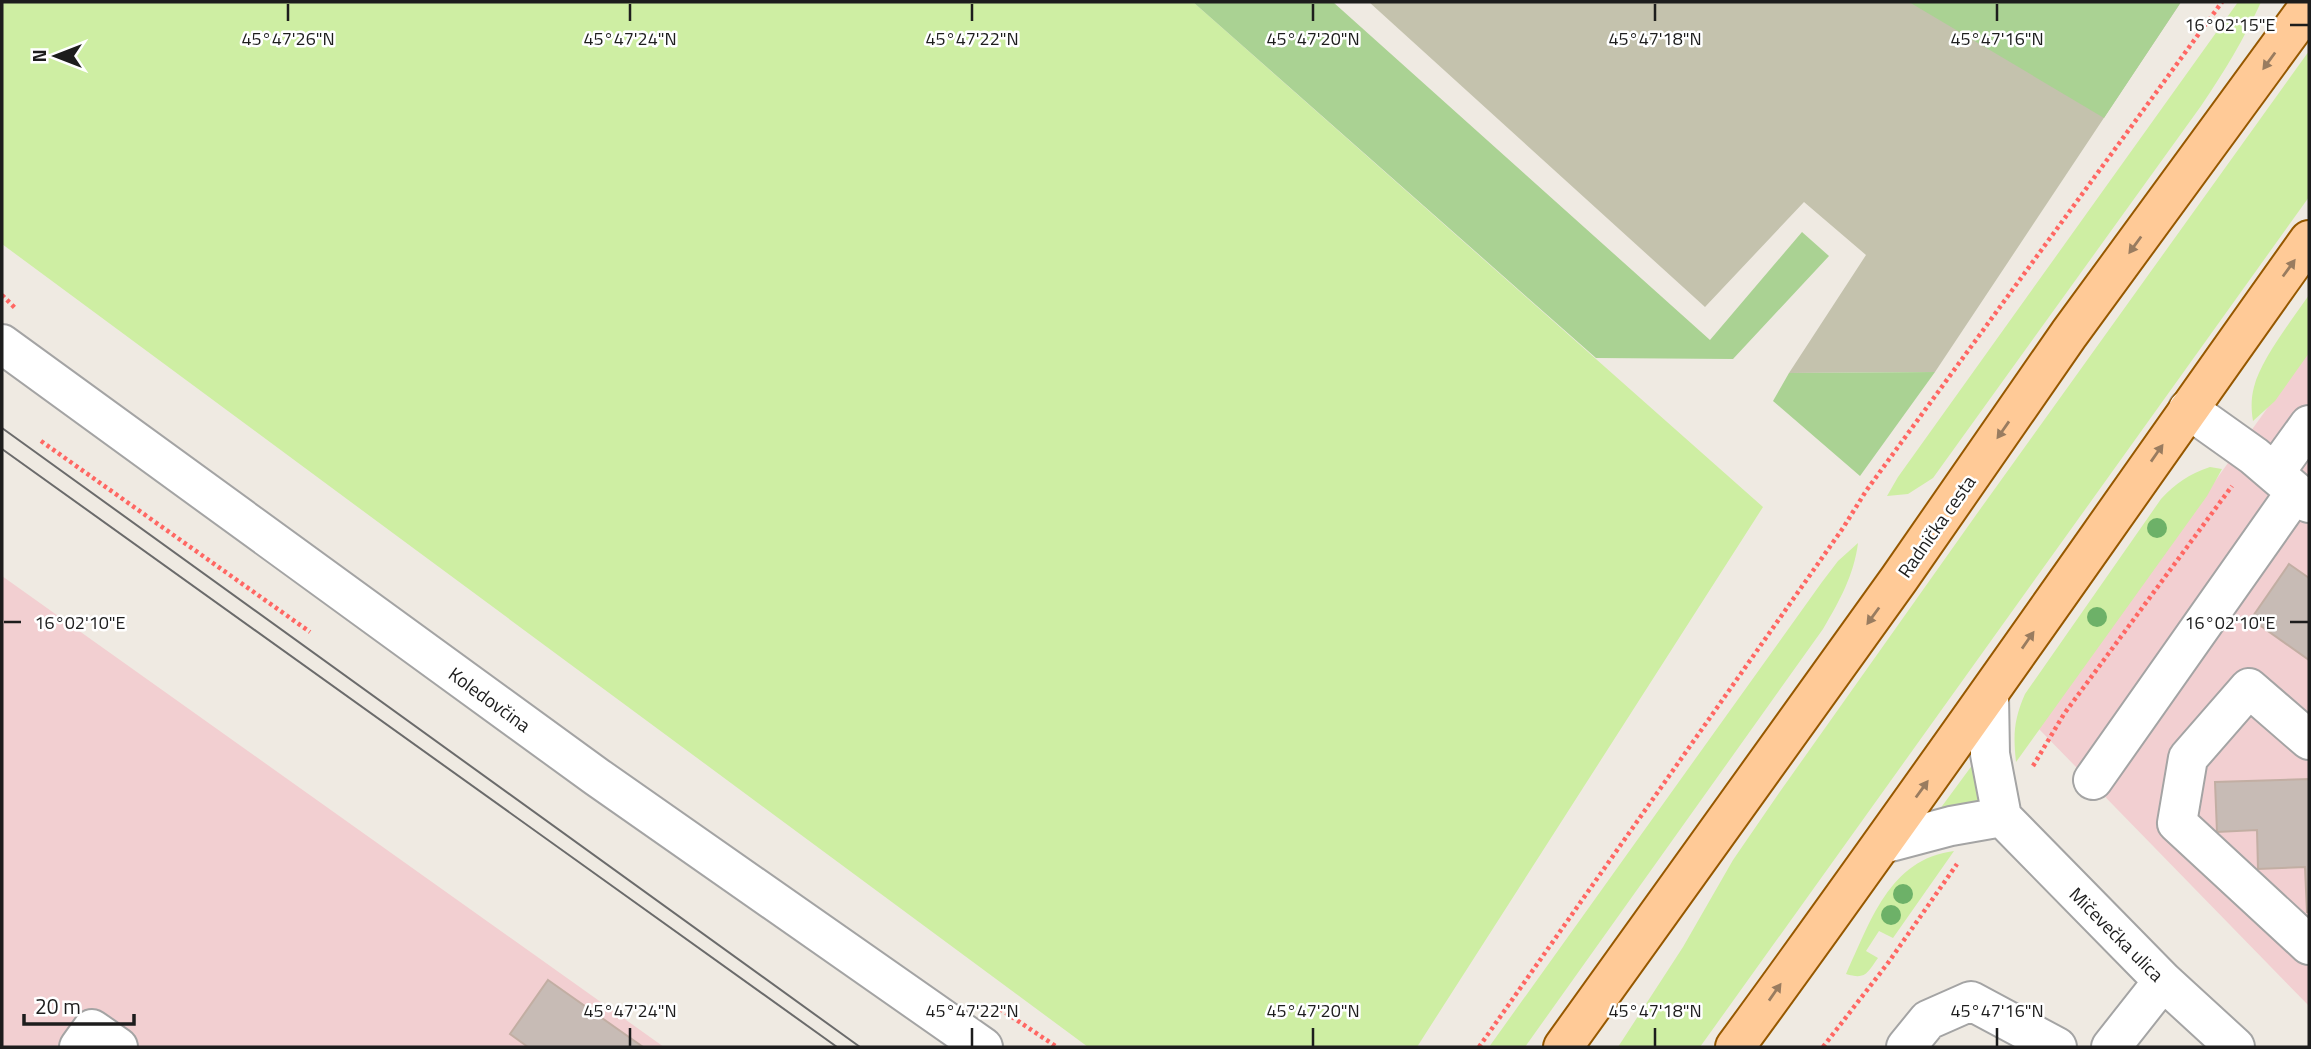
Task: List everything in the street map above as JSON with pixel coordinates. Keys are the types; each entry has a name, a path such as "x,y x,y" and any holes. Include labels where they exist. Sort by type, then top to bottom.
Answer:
{"main road":[{"name":"Radnička cesta","path":"1563,1047 1899,579 2069,334 2309,6"},
{"path":"1735,1047 1989,696 2309,240"}],"street":[{"name":"Koledovčina","path":"2,344 597,777 983,1047"},
{"path":"2188,409 2293,490"},
{"path":"2093,780 2293,490 2309,425"},
{"path":"2309,740 2249,688 2188,758 2177,823 2309,944"},
{"path":"1883,844 2002,817 1990,754 1989,696"},
{"name":"Mičevečka ulica","path":"2002,817 2163,981 2235,1047"},
{"path":"2111,1047 2163,981"},
{"path":"1906,1047 1928,1020 1971,1001 2057,1047"},
{"path":"79,1047 92,1029 118,1047"}],"path":[{"path":"1479,1047 1843,528 1866,491 2222,2"},
{"path":"41,440 310,632"},
{"path":"2029,773 2064,714 2235,482"},
{"path":"1823,1047 1888,963 1964,856"}],"shaded area":[{"path":"1369,2 2181,2 1935,372 1789,373 1866,255 1804,202 1705,307"},
{"path":"2309,350 2309,1006 2038,728"},
{"path":"2,576 664,1047 2,1047"}],"green space":[{"path":"2,2 1193,2 1763,507 1417,1047 1088,1047 2,244"},
{"path":"1193,2 1333,2 1710,340 1802,232 1829,256 1733,359 1596,358"},
{"path":"1909,2 2181,2 2104,118"},
{"path":"2238,2 2261,2 2233,55 2201,106 1933,478 1908,494 1887,496 1898,477"},
{"path":"2309,51 2309,197 1700,1047 1618,1047 1683,947 1733,860 1779,793"},
{"path":"2309,295 2309,353 2275,401 2253,421 2254,387 2263,364"},
{"path":"1935,372 1860,476 1773,401 1789,373"},
{"path":"2210,467 2222,469 2207,496 2016,762 2015,727 2025,694 2161,499 2183,480"},
{"path":"1858,543 1849,577 1823,629 1525,1047 1489,1047 1822,582 1838,561"},
{"path":"1976,760 1990,801 1937,813"},
{"path":"1954,851 1893,938 1879,931 1866,951 1878,958 1868,971 1862,976 1846,974 1874,915 1898,880 1913,866 1932,856"}],"building":[{"path":"2289,564 2309,578 2309,660 2251,619"},
{"path":"2309,779 2307,912 2305,867 2258,869 2257,830 2217,832 2215,782"},
{"path":"548,980 643,1047 528,1047 510,1034"}],"tram line":[{"path":"2,428 860,1047"},
{"path":"2,449 837,1047"}]}
